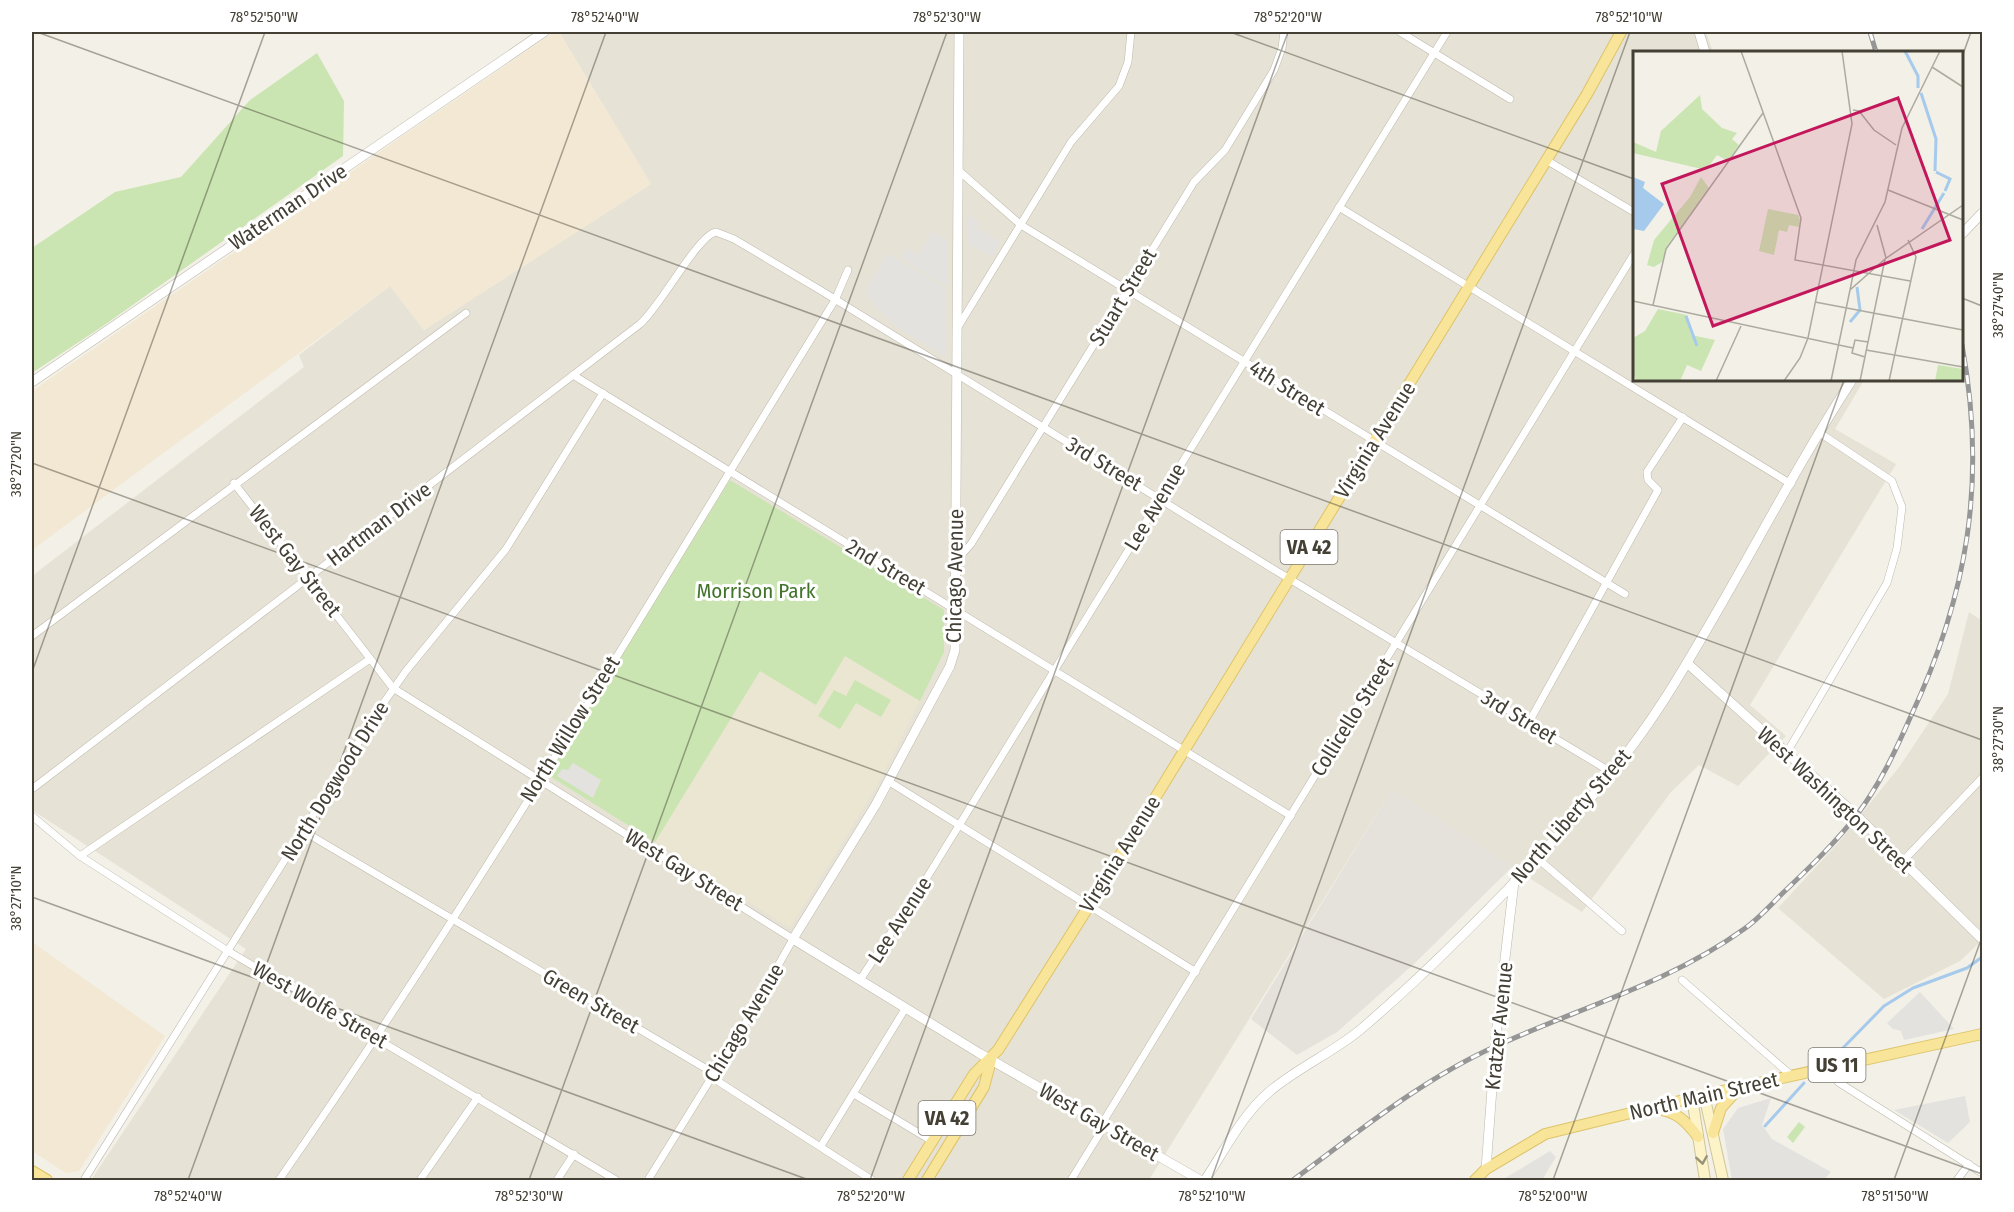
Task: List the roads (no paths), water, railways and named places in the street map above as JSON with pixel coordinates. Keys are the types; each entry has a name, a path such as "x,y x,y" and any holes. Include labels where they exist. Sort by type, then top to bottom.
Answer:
{"main road":[{"name":"Virginia Avenue","path":"991,1059 1089,905 1596,80 1621,32"},
{"name":"North Main Street","path":"1477,1176 1545,1134 1704,1095 1983,1034"},
{"name":"VA 42","path":"911,1179 974,1074 991,1059"},
{"name":"VA 42","path":"927,1180 984,1087 991,1059"},
{"path":"1713,1133 1721,1108 1739,1088"},
{"path":"1704,1095 1723,1180"},
{"path":"1692,1098 1705,1180"},
{"path":"1649,1108 1676,1114 1690,1125 1698,1137"},
{"path":"32,1171 47,1180"}],"street":[{"name":"Waterman Drive","path":"32,382 544,32"},
{"name":"Chicago Avenue","path":"648,1180 713,1076 888,781 952,662 957,640 959,32"},
{"path":"957,329 1071,142 1119,86 1128,62 1131,32"},
{"name":"Stuart Street","path":"956,561 971,544 1194,182 1225,150 1280,55 1284,32"},
{"path":"1400,32 1510,99"},
{"name":"Lee Avenue","path":"860,980 1054,672 1447,32"},
{"path":"1699,32 1705,51"},
{"path":"1546,160 1633,211"},
{"name":"4th Street","path":"958,171 1021,225 1625,594"},
{"path":"1340,207 1791,484"},
{"path":"1963,233 1983,213"},
{"name":"3rd Street","path":"640,324 663,299 703,239 719,232 835,300 1397,644 1611,772"},
{"name":"Collicello Street","path":"1071,1180 1100,1134 1102,1124 1633,257"},
{"name":"North Willow Street","path":"279,1180 377,1039 453,920 835,300 848,270"},
{"path":"32,636 234,483 466,313"},
{"name":"Hartman Drive","path":"32,789 640,324"},
{"name":"2nd Street","path":"573,375 1291,816"},
{"name":"North Liberty Street","path":"1205,1180 1262,1098 1280,1083 1312,1064 1361,1029 1473,927 1537,858 1611,772 1663,702 1687,663 1851,381"},
{"name":"North Dogwood Drive","path":"84,1180 393,688 506,549 603,393"},
{"path":"1529,722 1658,490 1648,480 1647,472 1683,417"},
{"path":"1786,754 1887,583 1897,548 1902,507 1892,481 1820,433"},
{"name":"West Gay Street","path":"234,483 393,688 905,1009 1200,1180"},
{"path":"80,856 370,659"},
{"name":"West Washington Street","path":"1687,663 1856,815 1983,939"},
{"path":"1902,862 1983,778"},
{"path":"888,781 1196,972"},
{"name":"West Wolfe Street","path":"32,816 80,856 228,951 616,1180"},
{"name":"Green Street","path":"303,831 705,1068 713,1076 872,1180"},
{"path":"1537,858 1622,931"},
{"name":"Kratzer Avenue","path":"1477,1176 1514,882"},
{"path":"1682,980 1792,1076"},
{"path":"821,1146 905,1009"},
{"path":"1836,1066 1838,1082 1983,1173"},
{"path":"854,1094 932,1141"},
{"path":"420,1180 478,1097"},
{"path":"557,1180 574,1154"},
{"path":"1957,1180 1969,1164"}],"waterway":[{"path":"1841,1050 1884,1006 1913,988 1967,968 1982,957"},
{"path":"1765,1126 1804,1083"}],"railway":[{"path":"1870,32 1876,51"},
{"path":"1293,1180 1390,1108 1467,1060 1654,980 1715,948 1761,915 1848,826 1879,781 1904,731 1930,672 1959,582 1972,490 1973,443 1963,352"}],"park label":[{"name":"Morrison Park","path":"756,591"}]}
